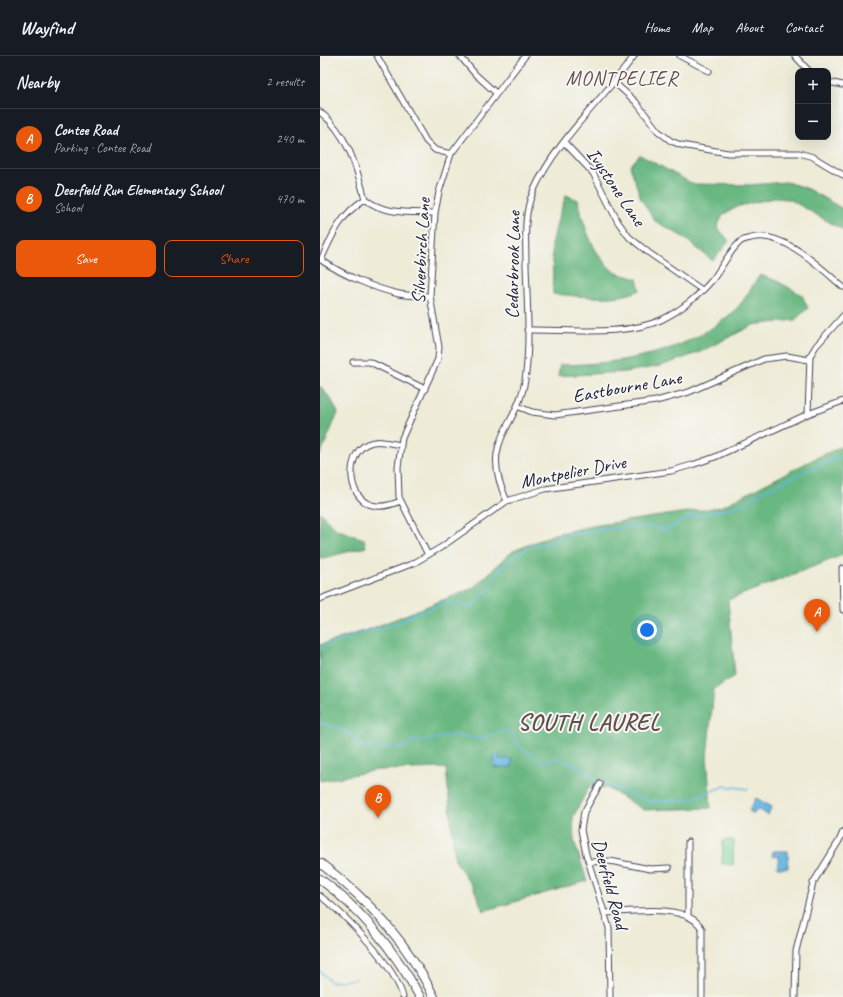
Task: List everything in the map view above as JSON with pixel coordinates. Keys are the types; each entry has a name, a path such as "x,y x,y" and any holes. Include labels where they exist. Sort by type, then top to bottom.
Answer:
{"main road":[{"path":"320,863 351,888 383,919 406,949 434,997"},
{"path":"320,879 354,907 378,934 398,959 420,997"}],"street":[{"path":"377,56 426,141 435,150 451,154"},
{"path":"460,56 475,74 496,92"},
{"name":"Silverbirch Lane","path":"428,555 401,501 398,477 400,445 405,430 436,368 439,354 430,296 435,213 439,192 451,154 496,92 525,56"},
{"name":"Cedarbrook Lane","path":"507,502 496,475 495,459 499,442 517,406 525,379 526,231 528,206 538,182 564,142 615,83 634,56"},
{"path":"680,56 709,71"},
{"path":"796,56 806,68"},
{"path":"615,83 636,102 658,131 671,141 681,145 728,153 800,153 813,157 843,175"},
{"path":"831,83 843,85"},
{"path":"320,112 338,130 348,146 365,199 372,205 384,209 435,213"},
{"name":"Ivystone Lane","path":"564,142 593,173 618,222 629,237 702,290"},
{"path":"365,199 355,205 340,221 321,260 354,277 393,292 407,295 430,296"},
{"path":"526,330 620,330 644,326 672,314 702,290 713,279 741,241 758,236 775,238 796,250 843,287"},
{"path":"808,414 809,360 816,346 843,316"},
{"name":"Eastbourne Lane","path":"517,406 532,412 555,415 666,399 689,392 764,358 787,356 809,360"},
{"path":"353,362 370,362 425,389"},
{"name":"Montpelier Drive","path":"320,599 400,569 428,555 507,502 545,489 671,471 692,465 715,458 808,414 843,401"},
{"path":"400,445 379,442 364,446 356,457 352,481 357,495 367,504 383,506 401,501"},
{"path":"842,568 843,610"},
{"name":"Deerfield Road","path":"600,784 585,808 581,820 582,838 588,862 605,913 610,935 610,997"},
{"path":"794,997 796,951 813,883 840,840 843,832"},
{"path":"688,842 688,917"},
{"path":"588,862 610,861 650,869 669,868"},
{"path":"320,896 348,920 373,948 393,977 403,997"},
{"path":"605,913 664,911 688,917 702,929 702,997"}],"green space":[{"path":"640,155 693,184 750,185 786,182 806,188 843,209 843,230 789,199 774,198 739,206 723,215 717,227 729,241 713,261 683,237 655,221 641,199 630,166"},
{"path":"566,195 578,200 589,237 604,262 616,273 637,279 640,290 630,294 609,297 586,297 553,294 552,244"},
{"path":"760,275 777,281 802,295 808,308 795,320 753,325 700,352 661,366 625,372 558,376 560,365 607,362 631,358 677,346 699,336 719,323 737,308"},
{"path":"320,386 331,399 338,413 320,455"},
{"path":"843,446 843,555 728,600 735,676 714,689 707,756 711,808 644,810 607,788 590,785 573,817 574,841 587,881 483,911 475,891 455,860 446,768 377,770 320,781 320,645 370,629 473,588 513,551 555,534 592,526 721,507 816,458"},
{"path":"320,512 336,529 364,539 366,547 320,559"},
{"path":"723,840 734,840 733,865 722,864"}],"water":[{"path":"499,754 499,759 512,759 512,767 495,768 494,755"},
{"path":"756,798 772,807 768,815 757,809 754,814 749,811"},
{"path":"773,851 788,851 788,868 777,868 779,856 772,856"}],"waterway":[{"path":"320,648 363,633 399,623 415,613 427,611 445,602 470,607 488,589 503,565 533,545 548,544 565,534 607,529 647,526 666,530 691,516 724,510 746,503 765,490 839,457"},
{"path":"320,723 338,728 351,736 361,746 372,748 404,748 414,739 423,741 452,735 482,739 503,730 514,734 518,745 543,763 556,758 584,770 597,781"},
{"path":"606,784 649,802 687,800 725,786 748,789"},
{"path":"320,971 331,982 356,979"}],"place":[{"name":"Contee Road","path":"817,632"},
{"name":"Deerfield Run Elementary School","path":"378,818"}],"district":[{"name":"MONTPELIER","path":"622,78"},
{"name":"SOUTH LAUREL","path":"589,722"}]}
